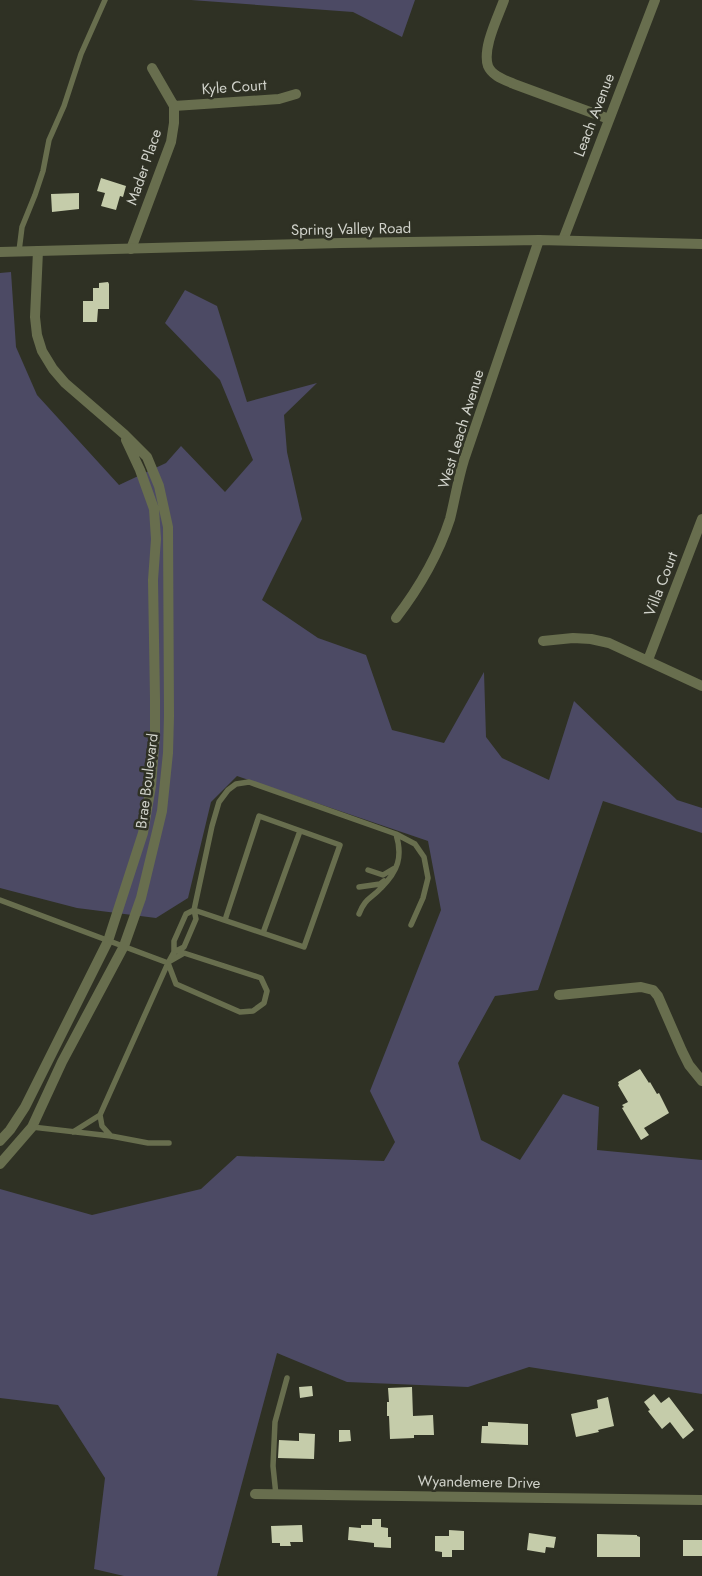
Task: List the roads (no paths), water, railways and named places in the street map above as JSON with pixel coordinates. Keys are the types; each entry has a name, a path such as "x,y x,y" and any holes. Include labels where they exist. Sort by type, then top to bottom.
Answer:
{"street":[{"path":"504,0 489,45 487,54 488,67 499,78 608,119"},
{"name":"Leach Avenue","path":"563,240 655,0"},
{"path":"152,68 174,106"},
{"name":"Kyle Court","path":"174,106 278,99 296,94"},
{"name":"Mader Place","path":"131,249 171,142 174,106"},
{"name":"Spring Valley Road","path":"0,252 539,240 702,244"},
{"name":"West Leach Avenue","path":"396,618 418,588 442,542 450,518 462,466 539,240"},
{"name":"Brae Boulevard","path":"0,1164 32,1127 62,1062 124,946 140,898 162,811 168,753 168,527 159,486 147,457 124,434 65,383 53,369 42,351 37,336 35,317 38,251"},
{"name":"Brae Boulevard","path":"0,1141 10,1130 25,1107 108,941 143,833 151,786 155,736 153,580 156,539 154,509 124,434"},
{"name":"Villa Court","path":"648,660 702,520"},
{"path":"543,641 573,638 609,643 702,686"},
{"path":"559,995 641,987 653,990 658,996 689,1065 702,1080"},
{"name":"Wyandemere Drive","path":"255,1494 702,1500"}],"lane":[{"path":"19,252 22,228 43,171 49,140 64,106 81,54 105,0"},
{"path":"174,952 184,947 196,919 194,910 219,802 228,790 236,784 249,782 396,834 415,844 424,857 428,878 423,898 411,925"},
{"path":"73,1132 100,1115 174,952 174,941 186,914 194,910 304,947 340,845 259,816 226,920"},
{"path":"263,933 300,831"},
{"path":"359,914 362,905 381,888 397,866 400,857 400,847 396,834"},
{"path":"368,870 383,875 397,866"},
{"path":"359,887 380,884 397,866"},
{"path":"0,900 168,963 176,984 240,1012 253,1011 264,1003 267,991 262,978 184,953 168,963"},
{"path":"100,1115 102,1126 111,1136"},
{"path":"32,1127 111,1136 148,1143 168,1143"},
{"path":"276,1495 273,1466 275,1422 288,1378"}]}
